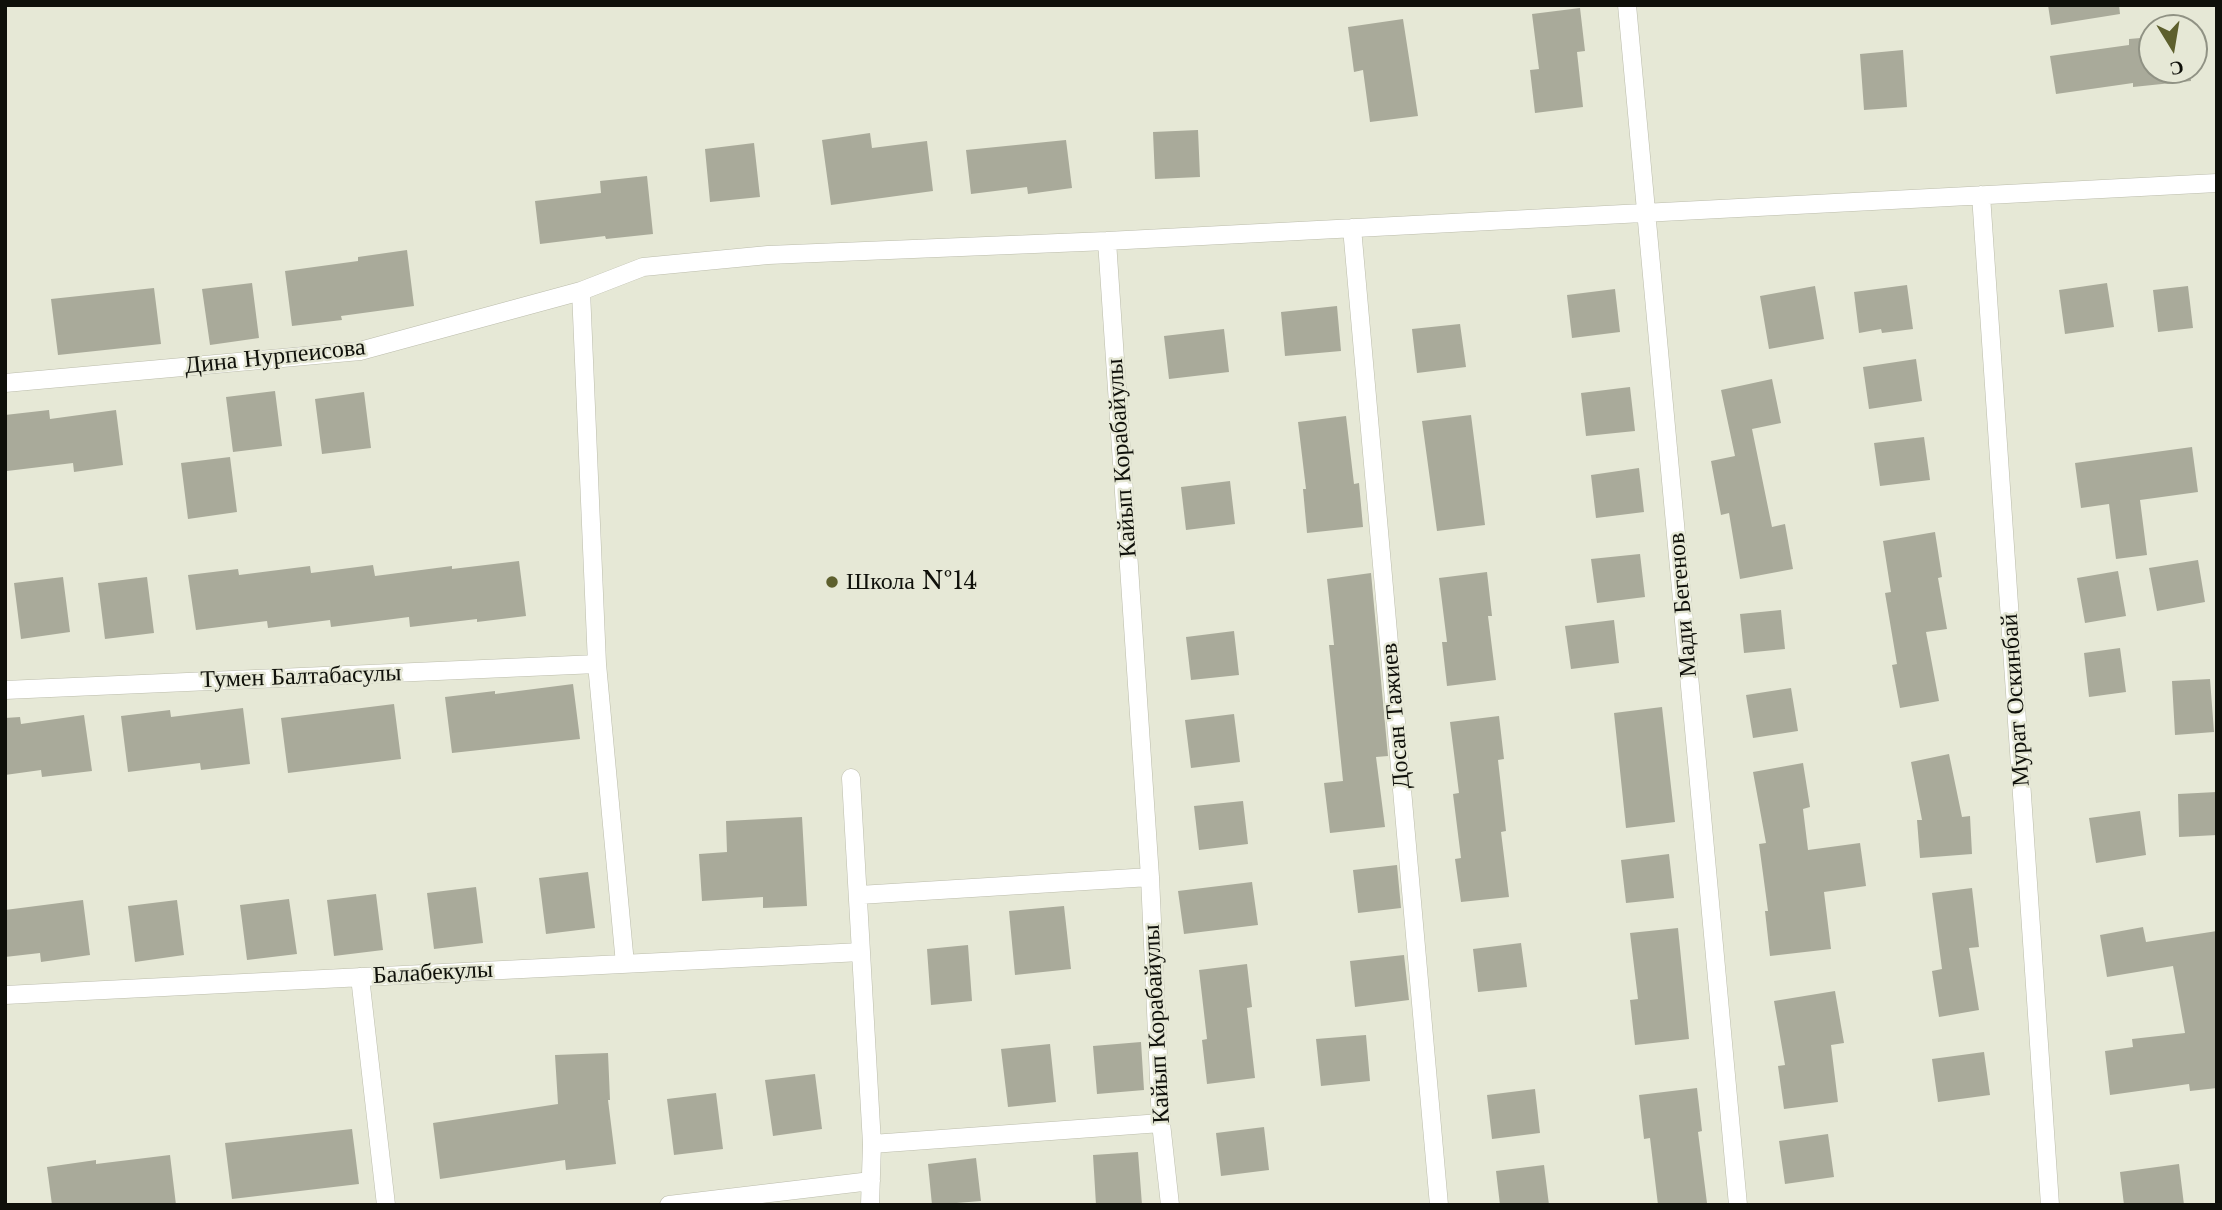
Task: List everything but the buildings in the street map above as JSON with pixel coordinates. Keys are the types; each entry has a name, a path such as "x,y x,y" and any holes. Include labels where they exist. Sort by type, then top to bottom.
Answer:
{"street":[{"name":"Мади Бегенов","path":"1627,5 1738,1205"},
{"path":"625,964 597,664 581,291 643,267 768,255 1107,241 2217,183"},
{"name":"Мурат Оскинбай","path":"1981,195 2050,1205"},
{"name":"Досан Тажиев","path":"1352,228 1439,1205"},
{"name":"Кайып Корабайулы","path":"1107,241 1150,877 1161,1124 1170,1205"},
{"name":"Дина Нурпеисова","path":"5,383 360,351 581,291"},
{"name":"Тумен Балтабасулы","path":"5,690 597,664"},
{"path":"851,778 872,1144 870,1205"},
{"path":"859,895 1150,877"},
{"name":"Балабекулы","path":"5,995 861,952"},
{"path":"360,977 386,1205"},
{"path":"872,1144 1161,1124"},
{"path":"670,1205 871,1181"}],"place":[{"name":"Школа №14","path":"832,582"}]}
